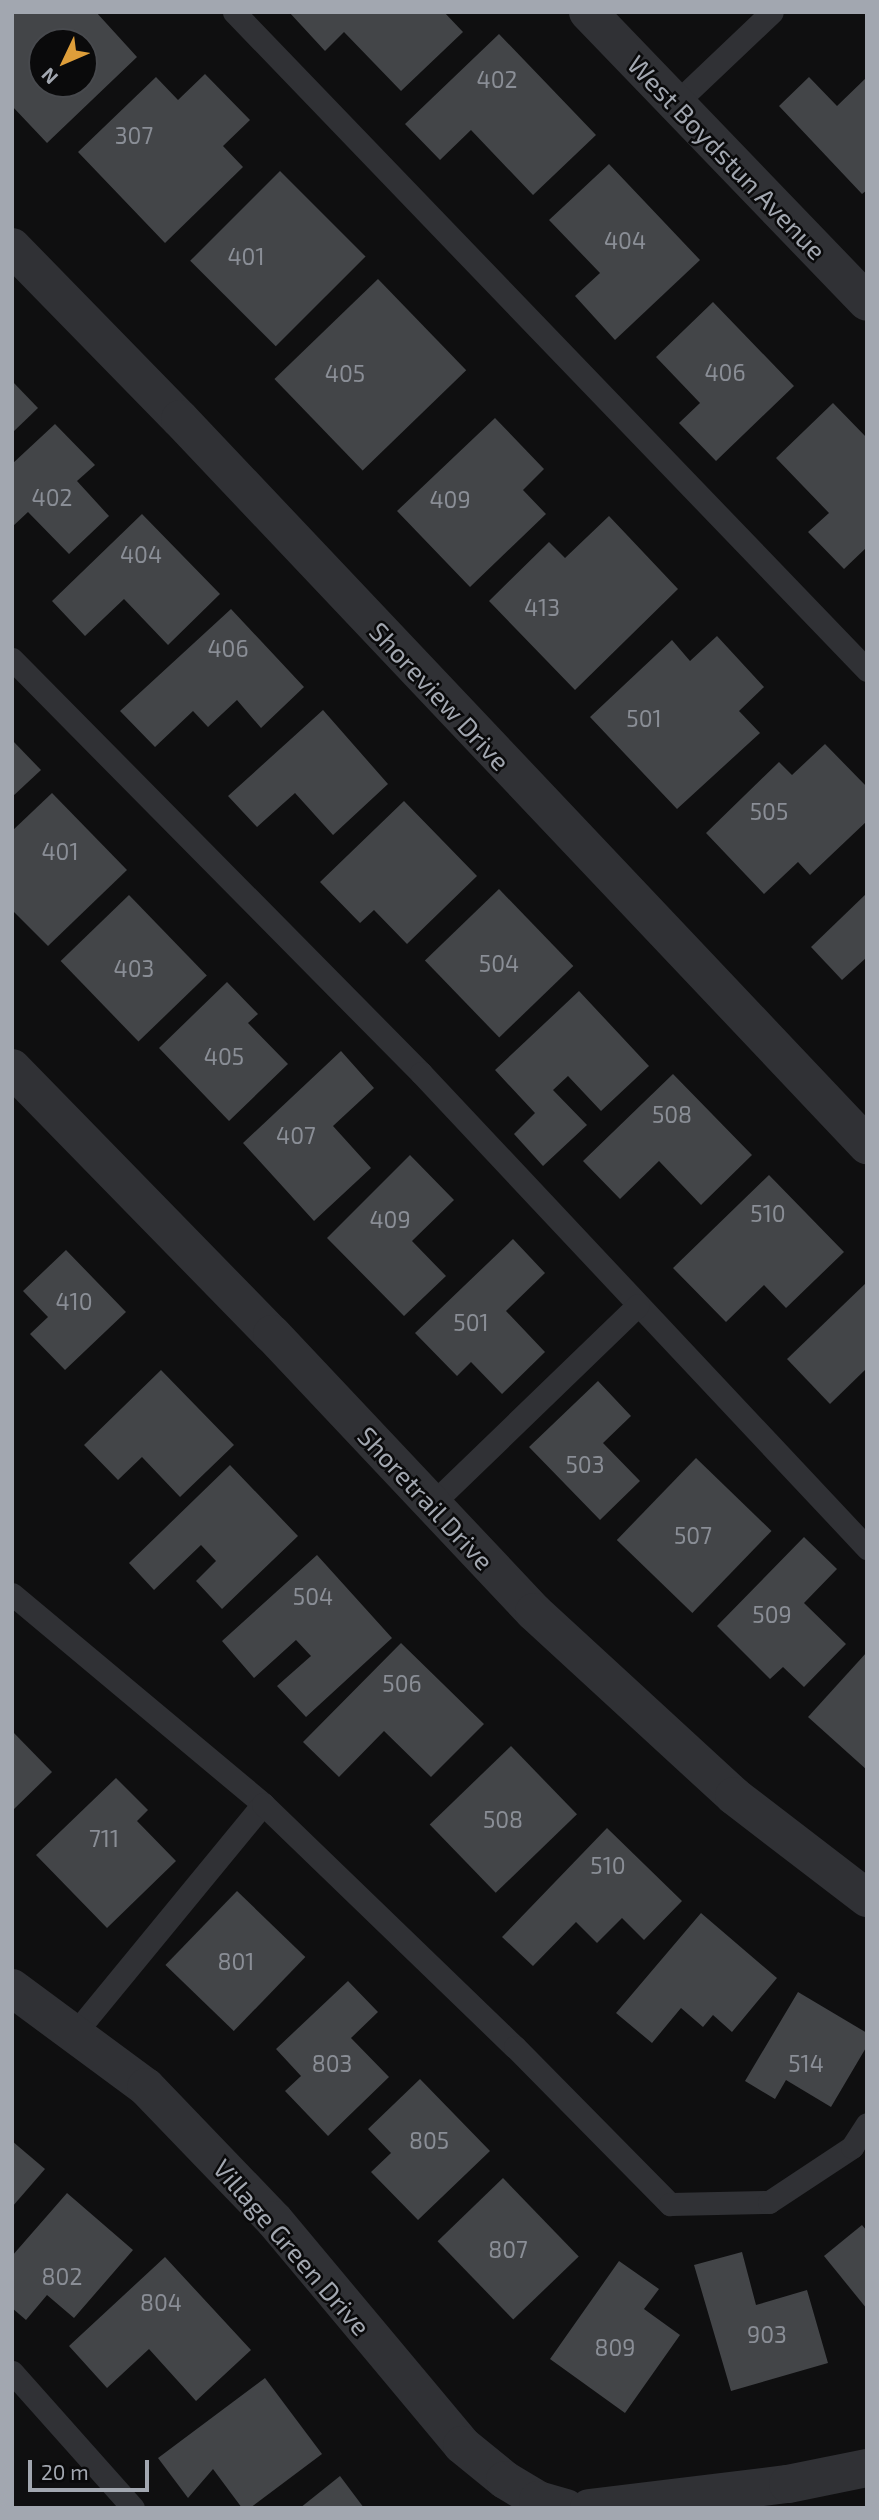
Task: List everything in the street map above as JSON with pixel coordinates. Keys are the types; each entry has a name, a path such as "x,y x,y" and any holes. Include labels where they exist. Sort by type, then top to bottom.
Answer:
{"street":[{"name":"West Boydstun Avenue","path":"588,12 865,297"},
{"name":"Shoreview Drive","path":"12,247 180,419 867,1145"},
{"name":"Shoretrail Drive","path":"19,1089 432,1504 534,1612 734,1796 867,1898"},
{"name":"Village Green Drive","path":"12,1988 146,2087 274,2220 462,2445 505,2480 538,2500 566,2508"},
{"path":"589,2508 788,2484 867,2468"}],"lane":[{"path":"234,12 867,670"},
{"path":"676,103 772,12"},
{"path":"12,659 421,1073 867,1548"},
{"path":"432,1504 638,1305"},
{"path":"12,1594 263,1804 515,2047 670,2204 769,2202 852,2147 867,2124"},
{"path":"74,2034 263,1804"},
{"path":"12,2372 133,2508"}],"building":[{"path":"12,12 96,12 137,57 98,94 98,28 28,28 28,98 94,98 47,143 12,106"},
{"path":"289,12 444,12 463,32 401,91 344,32 325,51"},
{"path":"499,34 596,135 533,195 471,130 440,160 405,124"},
{"path":"205,74 250,120 223,146 243,167 165,243 78,152 156,77 178,100"},
{"path":"809,77 837,106 867,77 867,190 862,194 779,106"},
{"path":"609,164 700,260 615,340 575,296 600,273 549,220"},
{"path":"280,171 366,257 276,346 190,261"},
{"path":"378,279 466,370 363,470 274,379"},
{"path":"713,302 794,386 716,461 679,423 700,403 656,357"},
{"path":"12,381 38,408 12,433"},
{"path":"833,403 867,438 867,547 844,569 808,532 829,513 776,458"},
{"path":"495,418 544,469 523,490 546,514 470,587 397,511"},
{"path":"55,424 95,465 77,481 109,516 69,554 28,512 12,527 12,464"},
{"path":"142,514 220,594 168,645 124,599 85,636 52,601"},
{"path":"609,516 678,589 575,690 489,601 549,542 565,558"},
{"path":"231,609 304,687 261,728 237,700 208,727 193,711 155,747 120,711"},
{"path":"717,636 764,687 739,711 760,733 677,809 590,717 672,640 690,661"},
{"path":"323,710 388,784 333,835 295,793 257,827 228,796"},
{"path":"12,740 41,770 12,797"},
{"path":"825,744 867,787 867,821 810,875 798,862 764,894 706,833 779,762 792,775"},
{"path":"52,793 127,870 48,946 12,910 12,831"},
{"path":"404,801 477,876 407,944 374,910 360,923 320,882"},
{"path":"499,889 573,966 499,1038 425,961"},
{"path":"867,893 867,957 842,980 811,947"},
{"path":"129,895 207,976 138,1042 61,961"},
{"path":"227,982 258,1014 248,1023 288,1064 229,1121 159,1048"},
{"path":"579,991 649,1066 601,1111 568,1076 553,1090 587,1125 543,1166 514,1134 535,1113 495,1070"},
{"path":"341,1051 374,1088 333,1126 371,1168 314,1221 243,1143"},
{"path":"673,1074 752,1155 701,1205 659,1161 620,1199 583,1161"},
{"path":"410,1155 454,1200 412,1241 446,1276 404,1316 327,1238"},
{"path":"769,1175 844,1252 786,1308 764,1285 726,1322 673,1268"},
{"path":"513,1239 545,1273 506,1311 545,1352 502,1394 471,1362 457,1376 415,1333"},
{"path":"66,1250 126,1312 65,1370 30,1334 48,1317 23,1291"},
{"path":"867,1282 867,1368 830,1404 787,1359"},
{"path":"161,1370 234,1445 180,1497 142,1457 118,1480 84,1445"},
{"path":"598,1381 631,1416 603,1443 640,1481 600,1520 529,1447"},
{"path":"696,1458 772,1531 692,1613 617,1540"},
{"path":"230,1465 298,1536 222,1609 196,1581 216,1561 201,1545 154,1590 129,1563"},
{"path":"804,1537 837,1569 804,1603 846,1644 804,1687 783,1667 770,1679 717,1626"},
{"path":"317,1555 392,1638 306,1717 277,1686 311,1656 296,1640 254,1678 222,1641"},
{"path":"401,1643 484,1724 431,1777 384,1731 339,1777 303,1742"},
{"path":"867,1652 867,1770 808,1717"},
{"path":"12,1731 52,1772 12,1811"},
{"path":"511,1746 577,1814 496,1893 430,1824"},
{"path":"116,1778 148,1810 137,1821 176,1861 107,1928 36,1855"},
{"path":"607,1828 682,1901 644,1940 622,1918 597,1943 576,1922 533,1966 502,1937"},
{"path":"237,1891 305,1957 234,2031 165,1965"},
{"path":"701,1913 777,1978 732,2032 713,2015 703,2027 681,2008 652,2043 616,2013"},
{"path":"348,1981 378,2012 351,2038 389,2077 328,2136 285,2091 301,2076 276,2049"},
{"path":"798,1992 867,2033 867,2046 831,2107 786,2080 775,2099 745,2081"},
{"path":"420,2079 490,2151 418,2220 371,2172 391,2153 368,2129"},
{"path":"12,2141 45,2169 12,2207"},
{"path":"503,2178 579,2256 513,2320 438,2241"},
{"path":"67,2193 133,2250 74,2318 47,2295 26,2320 12,2308 12,2256"},
{"path":"862,2225 867,2231 867,2309 824,2256"},
{"path":"742,2252 756,2305 807,2290 828,2363 731,2391 694,2265"},
{"path":"165,2257 251,2350 196,2401 149,2349 107,2388 69,2346"},
{"path":"619,2261 659,2289 644,2309 680,2335 625,2413 550,2359"},
{"path":"265,2378 322,2454 250,2508 242,2508 213,2469 188,2498 158,2458"},
{"path":"340,2476 364,2508 300,2508"}]}
